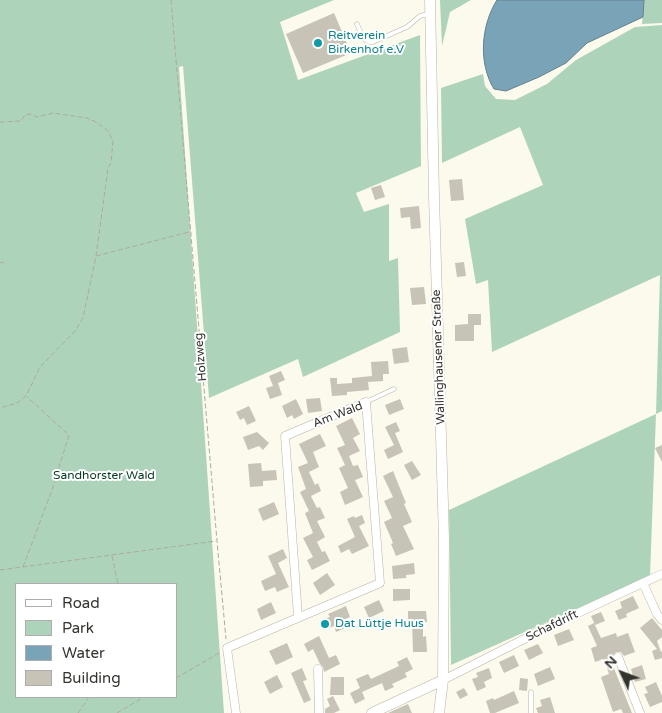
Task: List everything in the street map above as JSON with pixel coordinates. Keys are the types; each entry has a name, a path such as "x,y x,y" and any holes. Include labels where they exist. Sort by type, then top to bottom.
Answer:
{"street":[{"name":"Wallinghausener Straße","path":"430,0 444,540 444,680 439,713"},
{"name":"Am Wald","path":"227,648 380,583 366,402 285,436 298,617"},
{"name":"Schafdrift","path":"444,680 550,626 662,574"},
{"path":"643,583 657,614 662,620"},
{"path":"227,648 236,713"},
{"path":"618,657 640,713"},
{"path":"318,669 319,713"},
{"path":"372,713 444,680"}],"lane":[{"path":"357,24 364,39 373,42 407,27 420,16 430,14"},
{"path":"366,402 394,389"},
{"path":"530,692 531,713"}],"path":[{"name":"Holzweg","path":"171,0 227,648"},
{"path":"0,122 21,121 25,115 31,114 37,117 53,113 87,118 108,130 113,141 96,256 83,318 75,331 40,367 26,396 17,403 0,408"},
{"path":"96,256 190,231"},
{"path":"0,264 4,262"},
{"path":"23,567 52,490 69,435 26,396"},
{"path":"0,570 217,541"},
{"path":"112,555 118,583"},
{"path":"178,677 227,648"},
{"path":"78,713 87,698"},
{"path":"117,713 142,698"}],"green space":[{"name":"Sandhorster Wald","path":"0,0 334,0 280,22 298,80 420,35 421,166 356,193 364,212 389,204 389,261 398,258 400,332 303,377 298,359 209,398 183,66 179,67 224,713 0,713"},
{"path":"440,0 471,0 450,12 442,46"},
{"path":"644,0 662,0 662,23 642,24"},
{"path":"662,25 662,411 656,414 660,275 492,352 488,280 476,284 465,219 543,185 520,127 442,163 441,88 483,74 485,86 496,99 515,100 547,84 576,60 635,27"},
{"path":"656,414 650,576 451,665 449,510"}],"water":[{"path":"497,0 644,0 643,17 587,43 566,63 506,91 494,89 485,68 485,32"}],"building":[{"name":"Reitverein Birkenhof e.V","path":"334,13 351,53 303,73 286,34"},
{"path":"462,179 464,200 451,201 449,180"},
{"path":"381,185 385,197 375,200 371,188"},
{"path":"419,206 421,228 411,229 410,217 401,218 400,208"},
{"path":"464,262 466,276 457,277 455,263"},
{"path":"424,287 426,304 412,305 410,288"},
{"path":"468,314 481,314 481,325 474,325 474,341 455,341 455,325 468,324"},
{"path":"407,347 409,362 394,364 392,349"},
{"path":"388,361 389,374 383,374 383,381 368,382 369,390 347,392 347,395 332,396 330,378 337,378 337,384 352,383 352,378 372,376 371,362"},
{"path":"281,371 285,380 278,383 282,395 270,399 266,388 273,386 269,376"},
{"path":"320,398 322,411 308,413 306,399"},
{"path":"296,399 303,414 294,419 292,415 287,418 282,406"},
{"path":"400,399 404,409 389,415 385,405"},
{"path":"249,406 256,421 247,425 244,418 240,420 236,412"},
{"path":"352,418 360,434 353,438 360,451 349,456 353,466 358,465 363,477 355,480 363,497 345,505 340,492 348,488 339,468 345,465 337,448 345,445 336,426"},
{"path":"396,422 400,431 395,433 403,452 388,459 384,450 394,445 385,427"},
{"path":"257,432 269,443 263,450 259,446 248,450 243,437"},
{"path":"320,434 326,446 313,452 319,467 309,472 315,485 318,483 321,491 311,496 317,508 320,507 325,518 317,521 325,537 317,542 322,552 325,551 330,561 312,570 307,560 313,557 303,538 313,533 305,513 309,511 300,492 306,489 298,467 308,463 299,444"},
{"path":"662,445 662,462 655,448"},
{"path":"412,461 421,475 412,480 404,465"},
{"path":"261,463 262,471 276,470 277,480 263,481 263,486 250,487 248,464"},
{"path":"393,471 412,522 403,526 414,549 396,556 384,522 392,518 384,501 393,497 383,476"},
{"path":"274,502 279,514 263,521 258,509"},
{"path":"362,515 365,523 359,526 369,546 352,554 349,549 341,553 338,546 355,537 347,519"},
{"path":"283,549 287,558 278,563 289,587 277,592 275,587 265,591 261,581 276,574 268,556"},
{"path":"414,563 415,574 406,575 406,578 393,579 392,566"},
{"path":"327,573 335,585 320,595 313,583"},
{"path":"393,589 410,589 410,600 393,601"},
{"path":"633,596 639,608 626,614 627,617 619,620 615,611 622,608 620,602"},
{"path":"379,600 384,611 369,618 364,607"},
{"path":"271,602 276,613 261,620 257,609"},
{"path":"346,606 350,617 341,621 345,628 336,632 334,626 323,630 320,621 330,617 328,614"},
{"path":"408,611 426,611 427,622 423,622 423,637 426,636 427,652 413,652 412,619 408,619"},
{"path":"601,612 605,621 595,625 591,616"},
{"path":"652,618 662,630 662,637 657,641 662,651 662,658 655,660 652,651 657,649 640,628"},
{"path":"594,623 601,638 616,633 617,637 628,633 635,652 624,656 621,652 616,652 611,661 632,713 623,713 621,709 613,712 601,677 609,674 604,659 595,662 591,648 597,646 588,626"},
{"path":"569,629 574,640 558,646 554,635"},
{"path":"319,636 329,658 336,655 340,664 324,672 313,649 308,652 304,644"},
{"path":"287,643 293,657 276,665 269,651"},
{"path":"538,644 543,653 529,660 524,650"},
{"path":"514,655 519,666 504,673 499,662"},
{"path":"407,657 413,669 405,673 407,677 392,684 394,687 385,691 382,683 362,692 365,699 355,704 350,693 360,688 356,679 368,674 371,679 399,666 397,662"},
{"path":"642,665 646,679 635,682 631,669"},
{"path":"550,667 555,679 538,686 534,674"},
{"path":"302,668 307,680 303,681 311,700 304,703 291,673"},
{"path":"489,668 492,678 484,682 486,687 477,691 472,679 478,677 476,673"},
{"path":"277,675 283,687 270,694 264,682"},
{"path":"331,677 344,677 344,695 330,695"},
{"path":"520,678 528,679 527,691 519,690"},
{"path":"656,682 662,696 662,702 650,707 644,694 648,693 645,687"},
{"path":"464,688 468,695 460,699 456,692"},
{"path":"514,691 519,703 495,713 490,713 486,701 493,698 494,700"},
{"path":"333,696 340,710 334,713 325,713 325,709 330,706 327,699"},
{"path":"550,697 555,713 538,713 536,708 542,706 540,700"},
{"path":"408,704 412,713 388,713"}],"place":[{"name":"Reitverein Birkenhof e.V","path":"318,43"},
{"name":"Dat Lüttje Huus","path":"325,624"}]}
